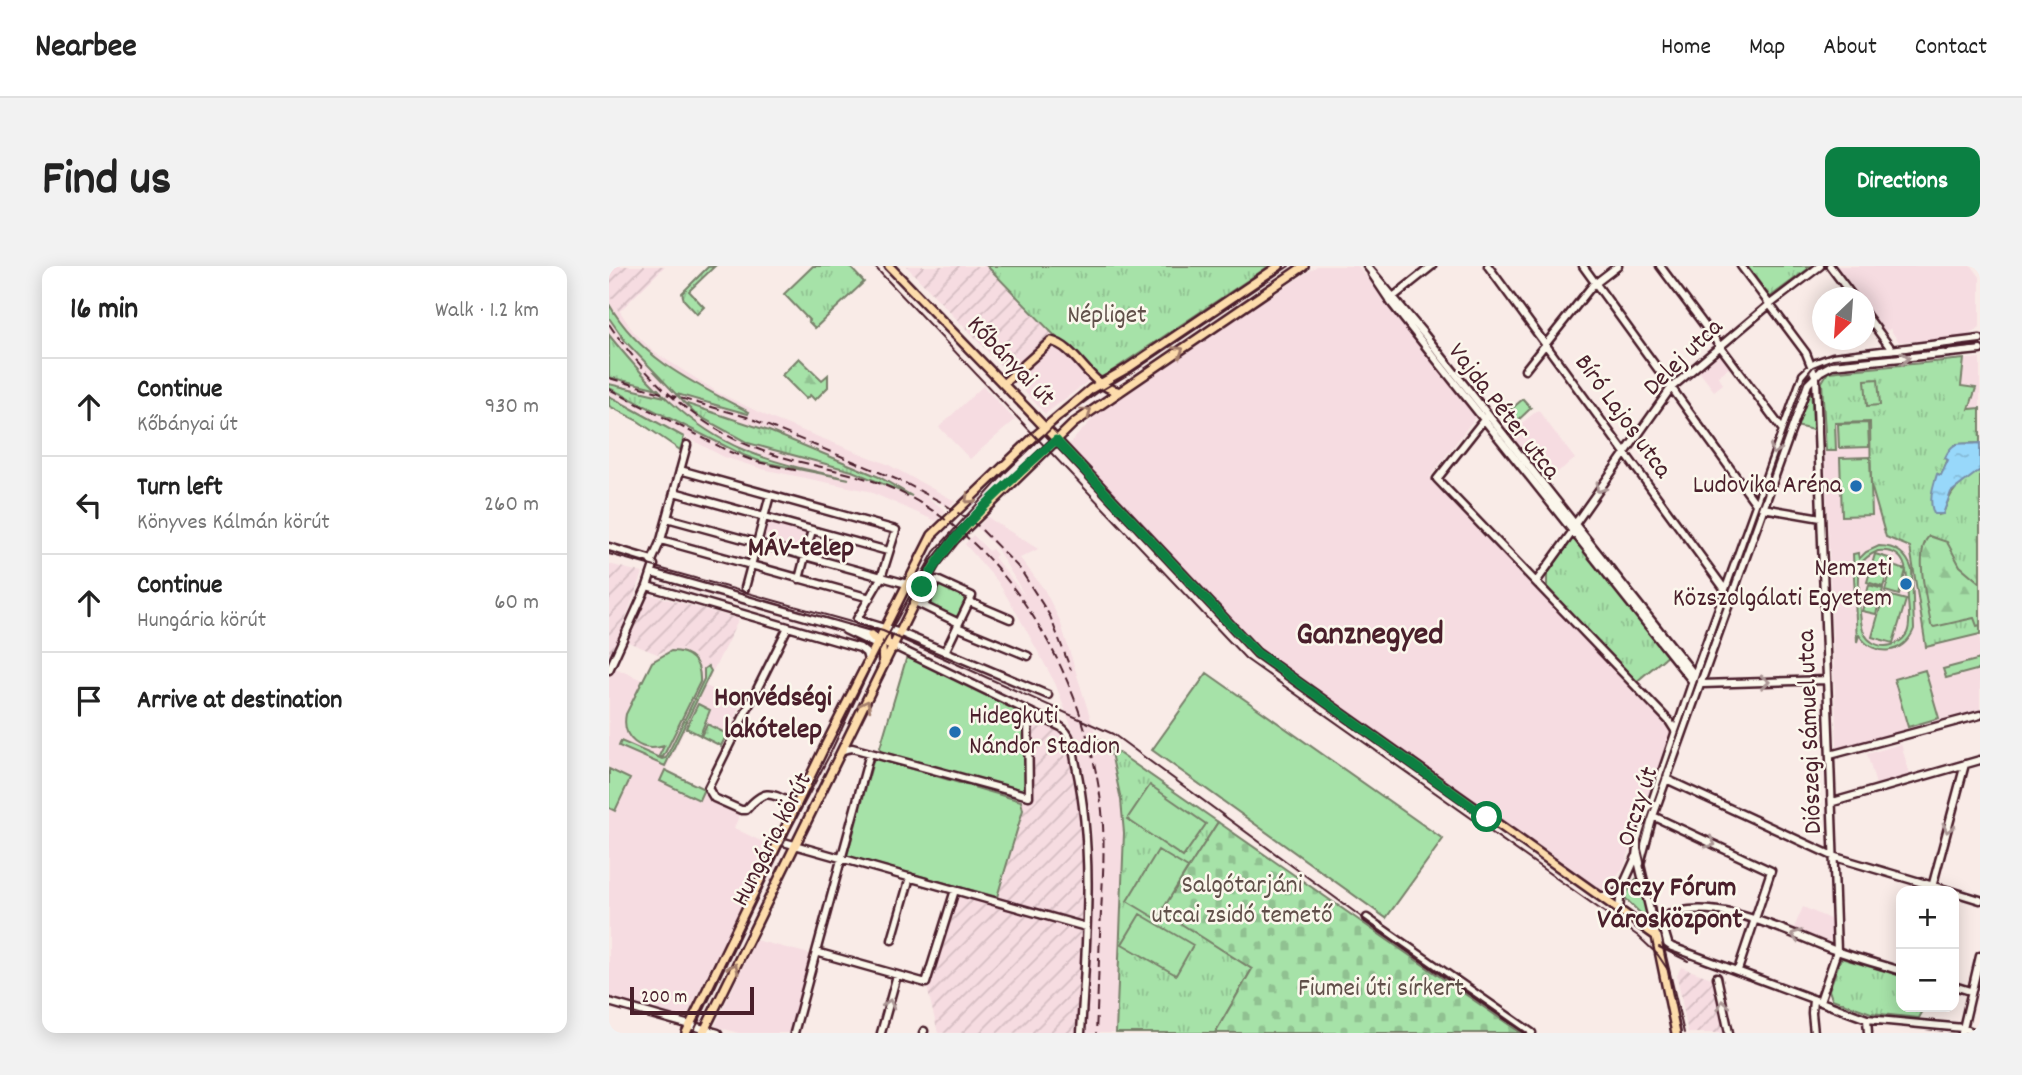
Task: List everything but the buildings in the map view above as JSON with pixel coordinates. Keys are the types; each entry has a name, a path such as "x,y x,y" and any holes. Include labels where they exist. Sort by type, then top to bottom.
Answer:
{"main road":[{"name":"Kőbányai út","path":"889,266 1257,653 1656,936"},
{"name":"Hungária körút","path":"688,1029 933,535 1044,427 1100,384 1279,266"},
{"name":"Hungária körút","path":"882,641 900,634 941,555 985,507 1079,418 1304,266"},
{"path":"1003,384 1051,341 1060,344 1100,384 1117,391"},
{"path":"882,671 882,641 887,638 893,640 900,634"},
{"name":"Hungária körút","path":"703,1031 798,846 882,671 882,641"},
{"path":"1644,928 1661,961"},
{"path":"1656,936 1676,1033"}],"street":[{"path":"1392,298 1432,266"},
{"name":"Bíró Lajos utca","path":"1487,266 1726,591"},
{"path":"1583,266 1756,504 1763,508 1821,518"},
{"path":"1525,370 1595,283 1618,266"},
{"path":"1660,266 1782,429"},
{"path":"1741,266 1806,353 1816,375 1832,365 1980,350"},
{"name":"Delej utca","path":"1535,582 1671,388 1769,305 1820,266"},
{"path":"1831,266 1846,287"},
{"name":"Vajda Péter utca","path":"1369,268 1376,282 1392,298 1700,687"},
{"path":"1875,327 1892,350"},
{"path":"1812,366 1833,357 1980,339"},
{"name":"Orczy út","path":"1640,866 1676,732 1694,679 1800,379 1812,366"},
{"name":"Orczy út","path":"1640,866 1637,856 1639,839 1683,734 1808,384 1816,375"},
{"name":"Diószegi Sámuel utca","path":"1816,375 1837,951 1817,1000"},
{"path":"1485,417 1437,479 1676,732 1683,734"},
{"path":"609,670 652,573 652,561 667,519 687,445"},
{"path":"680,470 896,530 881,578 857,619 882,641"},
{"path":"674,492 888,551"},
{"path":"745,587 770,495"},
{"path":"667,519 907,584"},
{"path":"799,579 812,530"},
{"path":"660,540 870,598"},
{"path":"609,547 652,561"},
{"path":"652,573 839,626 882,641 1067,732 1078,775 1087,838 1081,1033"},
{"path":"924,606 937,580 972,597 945,652"},
{"path":"647,586 860,648 869,660"},
{"path":"915,602 958,625 1028,656"},
{"path":"970,602 1010,619"},
{"name":"Hungária körút","path":"788,627 708,788 715,798 741,810 746,810 760,796 771,793 797,806"},
{"path":"829,639 841,637 851,631"},
{"path":"900,634 1048,695"},
{"path":"1700,687 1827,680"},
{"path":"842,750 852,748 1029,796 1028,711"},
{"path":"1830,755 1980,715"},
{"path":"848,737 852,748"},
{"path":"794,1033 870,753"},
{"path":"1833,802 1980,760"},
{"path":"1932,886 1965,764"},
{"path":"1664,778 1835,857 1922,886"},
{"path":"1653,816 1769,869 1771,874 1738,970"},
{"path":"780,841 1086,927"},
{"path":"1619,911 1621,890 1637,856"},
{"path":"1631,868 1640,866"},
{"path":"1628,876 1640,866"},
{"path":"1640,866 1656,936 1669,945 1867,1019 1975,1033"},
{"path":"892,940 910,877"},
{"path":"816,952 926,983 954,890"},
{"path":"1599,896 1610,896 1621,890"},
{"path":"1959,894 1980,900"},
{"path":"1669,945 1662,923 1664,916 1715,910 1755,920 1837,951 1896,969"},
{"path":"1367,918 1532,1033"},
{"path":"1962,1031 1980,956"},
{"path":"881,1033 897,975"},
{"path":"1717,977 1729,1033"},
{"path":"1959,988 1970,991"},
{"path":"1814,1033 1812,1013 1817,1000"},
{"path":"609,1002 688,1029 718,1033"},
{"path":"1867,1019 1868,1033"}],"shaded area":[{"path":"609,266 665,266 619,312 609,295"},
{"path":"906,266 987,266 1052,332 1008,373"},
{"path":"1317,266 1358,266 1477,415 1430,477 1672,730 1624,867 1605,893 1270,657 1138,521 1069,444 1102,409 1132,387"},
{"path":"1836,266 1972,266 1980,277 1980,327 1964,338 1899,342 1890,329 1884,332 1875,319 1875,287 1852,287"},
{"path":"609,295 633,331 654,352 719,393 773,419 887,464 955,501 949,508 918,490 946,511 936,521 868,491 762,469 724,457 609,396 609,388 762,462 824,474 764,457 731,444 697,424 667,398 609,384 609,377 658,389 609,335 609,318 626,342 675,394 747,414 748,412 652,357 631,336 611,308","holes":["686,403 769,431 907,493 852,471 748,443 731,435"]},
{"path":"1052,332 1095,376 1045,414 1008,373"},
{"path":"1719,353 1729,368 1718,376 1723,384 1714,391 1698,370"},
{"name":"Nemzeti Közszolgálati Egyetem","path":"1980,358 1980,709 1837,749 1822,382 1828,372"},
{"path":"983,386 1015,420 970,459 939,427"},
{"path":"1538,410 1575,459 1544,482 1507,435"},
{"path":"987,517 1038,549 1020,558 1044,589 1060,621 1097,739 1110,748 1121,800 1124,833 1116,1033 1085,1033 1086,927 1092,900 1093,843 1078,744 1055,683 1019,617 998,582 965,544 973,535 989,551 992,549 997,555 994,557 1025,596 996,547 977,528"},
{"path":"765,519 810,531 803,555 758,542"},
{"path":"609,564 643,573 609,661"},
{"path":"649,594 739,619 716,665 683,648 672,648 657,654 628,642"},
{"path":"672,648 723,649 706,686 741,703 721,746 685,729 666,769 703,787 710,800 740,814 734,828 771,846 685,1019 609,998 609,678 613,667 642,680 651,660"},
{"path":"1033,720 1064,734 1083,837 1082,921 997,897 1023,810 1021,801 1024,796 1032,798 1034,794"},
{"path":"1901,744 1910,775 1876,785 1867,754"},
{"path":"955,890 1086,927 1085,1033 938,1033 926,983"},
{"path":"1803,907 1832,920 1833,938 1828,942 1793,930"},
{"path":"755,940 814,955 794,1033 738,1033 715,1026"},
{"path":"1681,967 1714,979 1725,1033 1688,1033 1677,976"}],"green space":[{"path":"715,266 689,291 704,307 697,314 684,300 682,293 708,267"},
{"path":"813,266 849,266 864,282 815,328 784,294"},
{"name":"Népliget","path":"987,266 1269,266 1103,377 1091,373"},
{"path":"1747,266 1812,266 1770,297"},
{"path":"609,304 636,340 653,355 689,380 749,412 748,414 677,394 682,400 626,342 609,318"},
{"path":"609,335 638,369 657,389 609,377"},
{"path":"799,358 822,380 828,375 828,387 815,400 810,395 806,399 782,375"},
{"path":"1964,359 1961,386 1976,388 1969,409 1980,408 1980,443 1956,444 1945,458 1948,459 1941,476 1938,474 1938,515 1943,514 1949,498 1957,488 1980,470 1980,634 1926,647 1910,547 1886,537 1871,485 1870,422 1835,423 1836,451 1826,451 1822,382 1828,372"},
{"path":"1878,379 1880,405 1867,406 1865,380"},
{"path":"609,384 665,397 663,394 705,429 744,450 782,463 849,479 762,462 743,455 609,388"},
{"path":"1809,393 1812,394 1813,430 1796,426"},
{"path":"609,396 684,437 680,450 638,421 609,406"},
{"path":"1523,399 1531,408 1511,427 1502,417"},
{"path":"685,403 769,431 879,477 912,496 852,471 748,443 695,414"},
{"path":"1868,423 1869,447 1839,448 1838,424"},
{"name":"Ludovika Aréna","path":"1870,457 1872,515 1842,516 1840,458"},
{"path":"1929,536 1947,542 1960,566 1980,583 1980,625 1977,626 1974,618 1934,627 1931,625 1922,566 1924,544"},
{"path":"1573,538 1668,655 1636,682 1547,587 1547,575"},
{"path":"1879,546 1896,549 1904,555 1912,570 1914,629 1909,638 1896,648 1880,650 1865,642 1859,635 1857,642 1853,554 1858,553 1859,559","holes":["1878,551 1889,551 1902,559 1905,566 1909,622 1903,638 1895,644 1885,646 1873,643 1862,628 1859,578 1861,564 1866,558"]},
{"path":"1875,554 1892,559 1883,587 1867,582"},
{"path":"1892,566 1906,570 1899,595 1885,591"},
{"path":"938,582 969,598 957,620 927,606"},
{"path":"1869,585 1883,589 1876,614 1862,611"},
{"path":"1884,594 1906,600 1893,643 1872,637"},
{"path":"671,651 684,653 697,663 700,682 663,757 659,756 664,746 648,747 634,742 625,723 626,714 652,662"},
{"name":"Hidegkuti Nándor Stadion","path":"907,656 1026,713 1027,793 879,751"},
{"path":"1980,659 1980,669 1946,678 1943,669"},
{"path":"708,666 711,671 665,766 619,746 621,741 662,759 666,758 704,679 704,669"},
{"path":"1925,670 1939,718 1908,727 1894,679"},
{"path":"1207,673 1443,839 1386,918 1152,750"},
{"path":"698,704 710,710 700,735 686,728"},
{"path":"707,724 727,734 721,746 701,736"},
{"path":"1097,738 1218,822 1162,911 1252,969 1215,1033 1116,1033 1124,833 1121,800 1110,748"},
{"path":"874,758 1021,801 1023,810 997,897 847,856"},
{"path":"609,769 630,779 615,811 609,808"},
{"path":"665,770 704,789 699,800 660,781"},
{"path":"1150,785 1206,824 1183,857 1127,819"},
{"path":"1218,822 1521,1033 1215,1033 1252,969 1161,911"},
{"path":"1158,850 1188,868 1157,919 1127,901"},
{"path":"1636,879 1641,881 1649,915 1644,917 1624,897"},
{"path":"1140,914 1193,945 1176,975 1122,944"},
{"path":"1841,958 1896,974 1896,1012 1922,1012 1919,1018 1871,1013 1832,999 1829,990"}],"water":[{"path":"1980,443 1980,470 1951,492 1943,514 1934,514 1931,504 1933,489 1937,474 1941,475 1948,460 1945,458 1948,451 1959,444"}],"tram line":[{"path":"874,266 1246,659 1638,936 1658,955 1668,970"},
{"path":"693,1033 871,666 934,552 1006,472 1060,420 1289,266"},
{"path":"1945,350 1980,346"},
{"path":"1684,1033 1641,840 1804,378 1813,367 1833,359 1954,348 1906,352"},
{"path":"609,554 883,631 1113,734 1371,924 1527,1033"},
{"path":"1659,947 1688,961"}],"railway":[{"path":"609,324 658,384 698,417 720,431 766,452 873,481 920,503 962,533 999,571 1031,614 1058,661 1079,710 1094,761 1102,811 1103,862 1096,1033"},
{"path":"609,378 747,417 903,482 941,502 978,526 1020,569 1050,616 1071,670"},
{"path":"609,389 730,452 757,462 799,471"}],"place":[{"name":"Ludovika Aréna","path":"1856,486"},
{"name":"Nemzeti Közszolgálati Egyetem","path":"1906,584"},
{"name":"Hidegkuti Nándor Stadion","path":"955,732"}],"district":[{"name":"MÁV-telep","path":"801,550"},
{"name":"Ganznegyed","path":"1370,636"},
{"name":"Honvédségi lakótelep","path":"773,716"},
{"name":"Orczy Fórum Városközpont","path":"1670,906"}],"route":[{"path":"922,587 941,555 954,540 1056,440 1257,653 1487,817"}],"park label":[{"name":"Salgótarjáni utcai zsidó temető","path":"1242,901"},
{"name":"Fiumei úti sírkert","path":"1381,989"}]}
